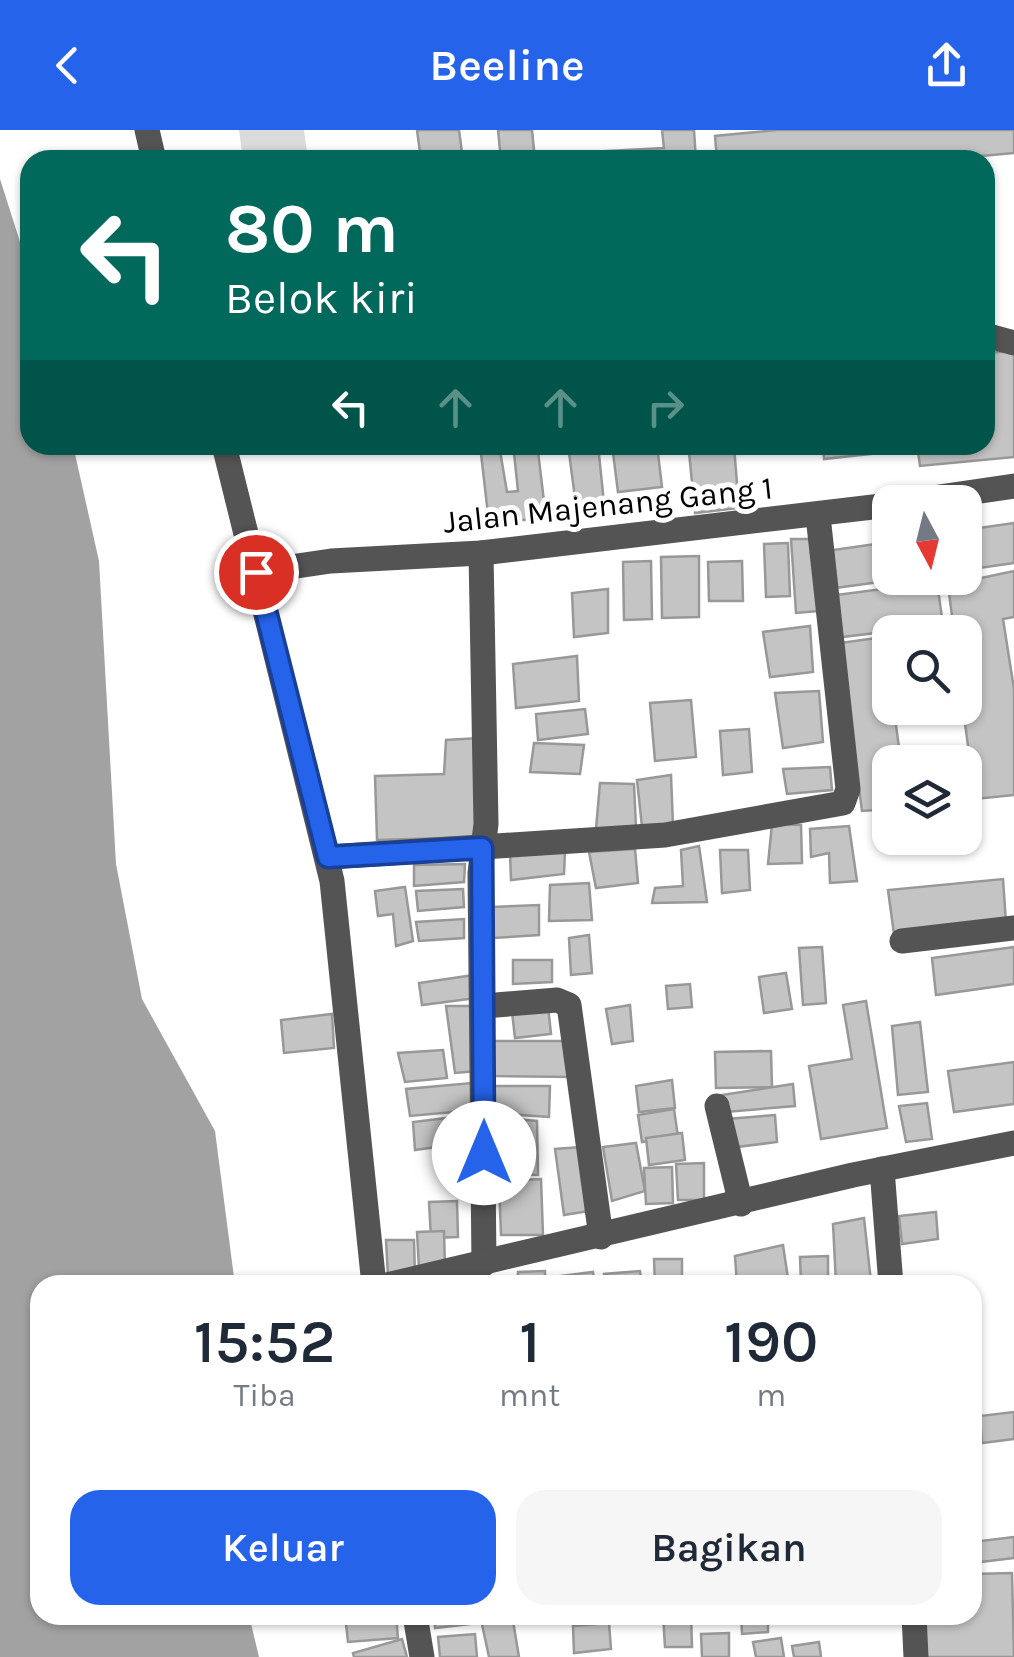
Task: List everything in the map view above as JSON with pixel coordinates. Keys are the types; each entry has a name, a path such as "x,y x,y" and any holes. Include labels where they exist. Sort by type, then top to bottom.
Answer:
{"street":[{"path":"227,455 328,857 373,1275"},
{"path":"982,491 1014,486"},
{"name":"Jalan Majenang Gang 1","path":"256,572 331,561 481,554 872,508"},
{"path":"328,857 664,835 842,803 848,790 818,516"},
{"path":"481,554 484,1264"},
{"path":"902,941 1014,928"},
{"path":"484,1006 557,1000 568,1005 601,1237"},
{"path":"716,1106 740,1204"},
{"path":"433,1275 882,1169 1014,1143"},
{"path":"882,1169 890,1275"},
{"path":"417,1625 422,1657"},
{"path":"914,1625 916,1657"}],"shaded area":[{"path":"239,130 304,130 307,150 242,150"},
{"path":"0,179 20,242 20,455 75,455 99,561 116,864 142,999 215,1131 234,1275 30,1275 30,1625 251,1625 259,1657 0,1657"}],"building":[{"path":"417,130 459,130 462,150 420,150"},
{"path":"498,130 532,130 534,150 500,150"},
{"path":"662,130 694,130 695,150 627,150 664,148"},
{"path":"777,130 1014,130 1014,153 716,150 715,136"},
{"path":"1014,351 1014,457 920,466 918,455 995,455 995,352"},
{"path":"481,455 501,455 507,492 518,491 514,455 538,455 546,518 489,523"},
{"path":"569,455 599,455 604,503 576,506"},
{"path":"613,455 658,455 662,487 618,492"},
{"path":"689,455 735,455 739,508 695,513"},
{"path":"824,455 861,455 824,459"},
{"path":"1014,523 1014,563 982,568 982,528"},
{"path":"791,539 813,539 818,611 796,613"},
{"path":"788,543 790,596 766,597 764,544"},
{"path":"872,545 872,583 835,588 833,550"},
{"path":"699,556 699,617 662,618 661,557"},
{"path":"651,561 652,619 624,620 623,562"},
{"path":"742,561 743,601 709,601 708,562"},
{"path":"1014,571 1014,617 1003,619 1014,689 1014,795 982,798 982,745 968,745 965,725 982,725 982,615 952,615 949,595 982,595 982,578"},
{"path":"608,589 608,633 574,637 572,593"},
{"path":"872,590 872,595 939,595 942,615 872,615 872,633 842,637 836,595"},
{"path":"810,626 813,672 770,677 763,632"},
{"path":"872,639 872,725 896,725 899,745 872,745 872,810 862,811 840,643"},
{"path":"577,656 579,701 516,708 513,664"},
{"path":"819,691 823,742 783,748 775,693"},
{"path":"691,700 696,757 655,761 650,703"},
{"path":"585,709 588,734 538,740 536,714"},
{"path":"749,729 752,772 723,775 720,731"},
{"path":"479,738 478,837 377,840 375,776 444,774 446,740"},
{"path":"534,743 584,745 580,774 530,772"},
{"path":"830,767 832,790 787,794 783,769"},
{"path":"671,775 673,825 642,827 637,780"},
{"path":"600,783 634,784 636,828 596,829"},
{"path":"772,824 801,825 802,863 768,864"},
{"path":"849,826 857,881 830,883 829,853 811,857 810,829"},
{"path":"699,846 707,902 652,903 655,888 683,886 681,850"},
{"path":"635,849 638,883 596,888 589,852"},
{"path":"720,850 748,850 750,890 722,893"},
{"path":"565,851 564,874 511,880 510,853"},
{"path":"465,864 464,882 414,886 414,865"},
{"path":"1003,879 1006,923 894,934 888,890"},
{"path":"589,883 592,920 549,921 550,885"},
{"path":"405,887 413,941 396,946 393,914 378,916 375,891"},
{"path":"463,889 464,907 418,911 416,891"},
{"path":"539,905 539,935 494,938 492,907"},
{"path":"464,919 464,938 419,941 416,922"},
{"path":"589,935 592,973 571,975 569,938"},
{"path":"822,947 826,1003 803,1005 799,948"},
{"path":"1014,947 1014,984 936,995 932,958"},
{"path":"513,960 552,960 552,982 513,984"},
{"path":"786,973 792,1009 764,1013 759,977"},
{"path":"474,975 477,998 422,1005 419,983"},
{"path":"690,984 692,1007 668,1009 666,986"},
{"path":"866,1001 887,1128 821,1139 809,1066 852,1059 843,1005"},
{"path":"630,1005 633,1041 612,1044 606,1009"},
{"path":"446,1006 472,1006 477,1071 455,1073"},
{"path":"548,1006 551,1034 515,1038 512,1012"},
{"path":"332,1014 334,1048 284,1053 281,1020"},
{"path":"920,1022 928,1092 898,1095 892,1026"},
{"path":"491,1041 569,1041 571,1077 495,1076"},
{"path":"443,1050 447,1078 405,1082 398,1053"},
{"path":"771,1051 772,1087 716,1088 715,1052"},
{"path":"1014,1062 1014,1104 954,1112 948,1071"},
{"path":"672,1080 675,1108 639,1112 636,1086"},
{"path":"472,1083 475,1110 410,1116 406,1089"},
{"path":"793,1084 795,1106 726,1112 722,1095"},
{"path":"493,1086 550,1086 549,1117 492,1113"},
{"path":"927,1103 932,1139 906,1142 899,1106"},
{"path":"674,1109 678,1137 642,1142 638,1115"},
{"path":"775,1115 777,1142 729,1148 727,1119"},
{"path":"491,1117 537,1121 538,1175 496,1174"},
{"path":"447,1118 451,1145 415,1150 413,1122"},
{"path":"682,1133 685,1160 649,1165 646,1138"},
{"path":"636,1143 645,1191 612,1201 603,1147"},
{"path":"581,1147 589,1211 564,1215 555,1149"},
{"path":"704,1163 704,1200 678,1200 676,1164"},
{"path":"672,1167 673,1203 646,1204 644,1168"},
{"path":"541,1179 543,1235 501,1235 499,1181"},
{"path":"457,1201 458,1237 431,1238 429,1202"},
{"path":"936,1212 938,1239 902,1244 899,1216"},
{"path":"864,1218 870,1275 836,1275 833,1224"},
{"path":"444,1231 445,1268 419,1269 417,1232"},
{"path":"386,1240 414,1240 415,1275 388,1275"},
{"path":"783,1245 788,1275 736,1275 735,1256"},
{"path":"828,1256 828,1275 801,1275 800,1257"},
{"path":"654,1259 682,1259 682,1275 655,1275"},
{"path":"545,1271 545,1275 518,1275"},
{"path":"640,1271 641,1275 604,1275"},
{"path":"1014,1412 1014,1439 982,1443 982,1416"},
{"path":"1014,1537 1014,1558 982,1562 982,1541"},
{"path":"1012,1573 1014,1657 926,1657 924,1625 982,1625 982,1574"},
{"path":"346,1625 397,1625 398,1638 348,1642"},
{"path":"482,1625 514,1625 519,1657 489,1657"},
{"path":"609,1625 611,1649 574,1653 573,1626"},
{"path":"664,1625 691,1625 692,1647 665,1647"},
{"path":"742,1625 768,1625 768,1632 742,1634"},
{"path":"729,1633 729,1657 702,1657 701,1634"},
{"path":"475,1634 477,1657 440,1657 438,1637"},
{"path":"781,1638 784,1657 756,1657 753,1642"},
{"path":"402,1639 407,1657 354,1657 353,1653"},
{"path":"819,1642 821,1657 794,1657 792,1646"}],"route":[{"path":"256,572 328,857 482,848 484,1153"}]}
